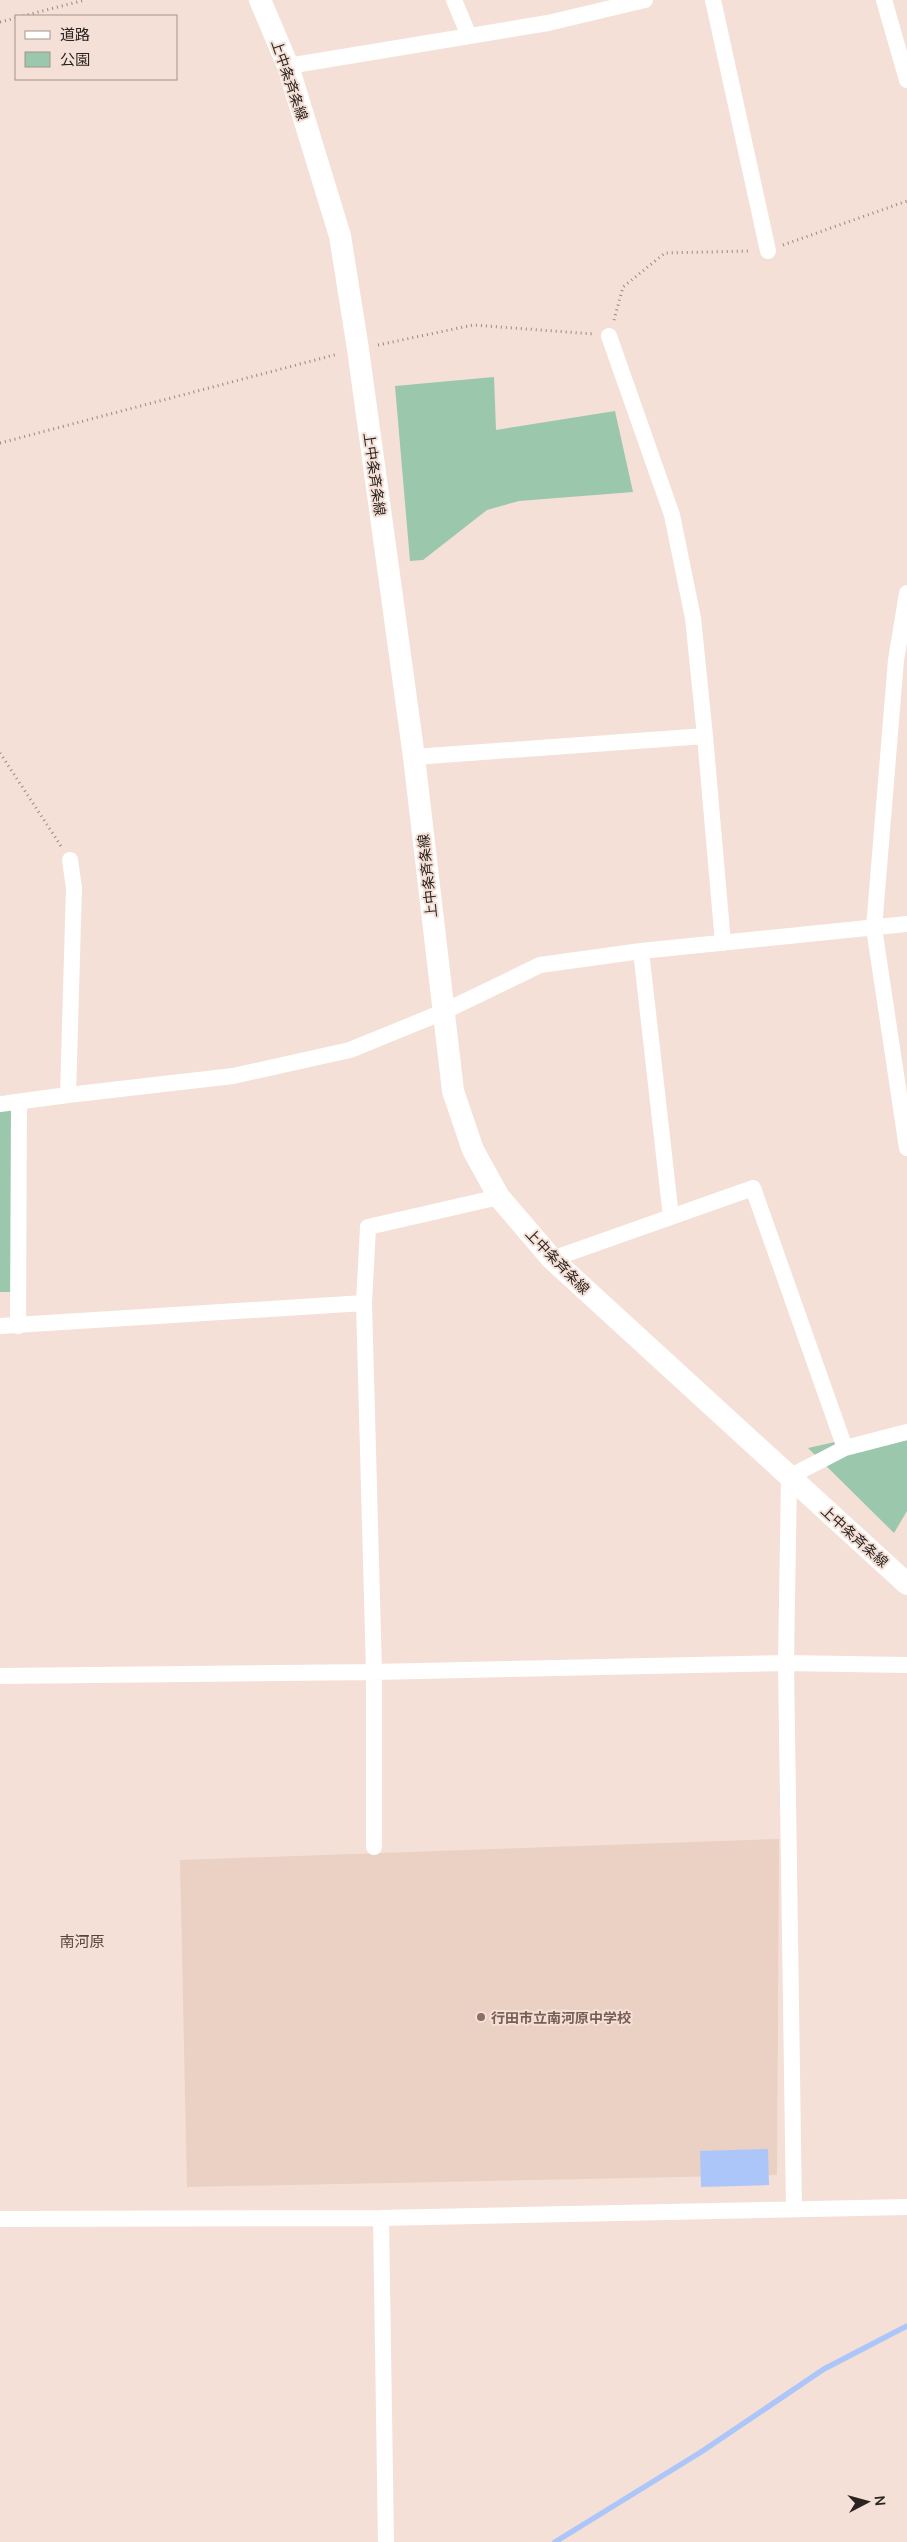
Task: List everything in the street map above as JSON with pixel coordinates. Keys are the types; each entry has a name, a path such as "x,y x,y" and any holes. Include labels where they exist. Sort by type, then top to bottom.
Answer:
{"main road":[{"name":"上中条斉条線","path":"260,0 288,66 340,236 358,349 414,757 453,1092 473,1150 499,1197 552,1259 907,1584"}],"street":[{"path":"454,0 468,36"},
{"path":"288,66 548,23 645,0"},
{"path":"713,0 768,250"},
{"path":"884,0 907,80"},
{"path":"610,336 672,515 693,618 723,943"},
{"path":"907,593 874,928 907,1148"},
{"path":"414,757 705,736"},
{"path":"68,1096 74,888 70,860"},
{"path":"0,1104 233,1076 350,1050 443,1012 540,964 641,951 907,924"},
{"path":"641,951 671,1217"},
{"path":"18,1326 19,1102"},
{"path":"552,1259 753,1188 844,1448"},
{"path":"374,1847 374,1672 364,1304 368,1227 499,1197"},
{"path":"0,1326 364,1304"},
{"path":"794,2209 786,1663 789,1477 844,1448 907,1432"},
{"path":"0,1676 374,1672 786,1663 907,1665"},
{"path":"0,2219 381,2218 907,2207"},
{"path":"381,2218 386,2542"}],"path":[{"path":"28,15 85,0"},
{"path":"0,22 15,18"},
{"path":"0,443 358,349 473,324 610,336 623,287 665,253 768,250 907,201"},
{"path":"0,753 70,860"}],"shaded area":[{"name":"行田市立南河原中学校","path":"779,1839 777,2175 187,2187 180,1860"}],"green space":[{"path":"494,377 496,430 615,411 633,492 519,501 487,510 423,560 410,561 395,386"},
{"path":"12,1095 14,1292 0,1292 0,1096"},
{"path":"907,1426 907,1511 894,1533 808,1448"}],"water":[{"path":"768,2149 769,2185 701,2187 700,2151"}],"waterway":[{"path":"555,2542 701,2452 824,2369 907,2326"}],"place":[{"name":"行田市立南河原中学校","path":"481,2017"}],"district":[{"name":"南河原","path":"82,1941"}]}
